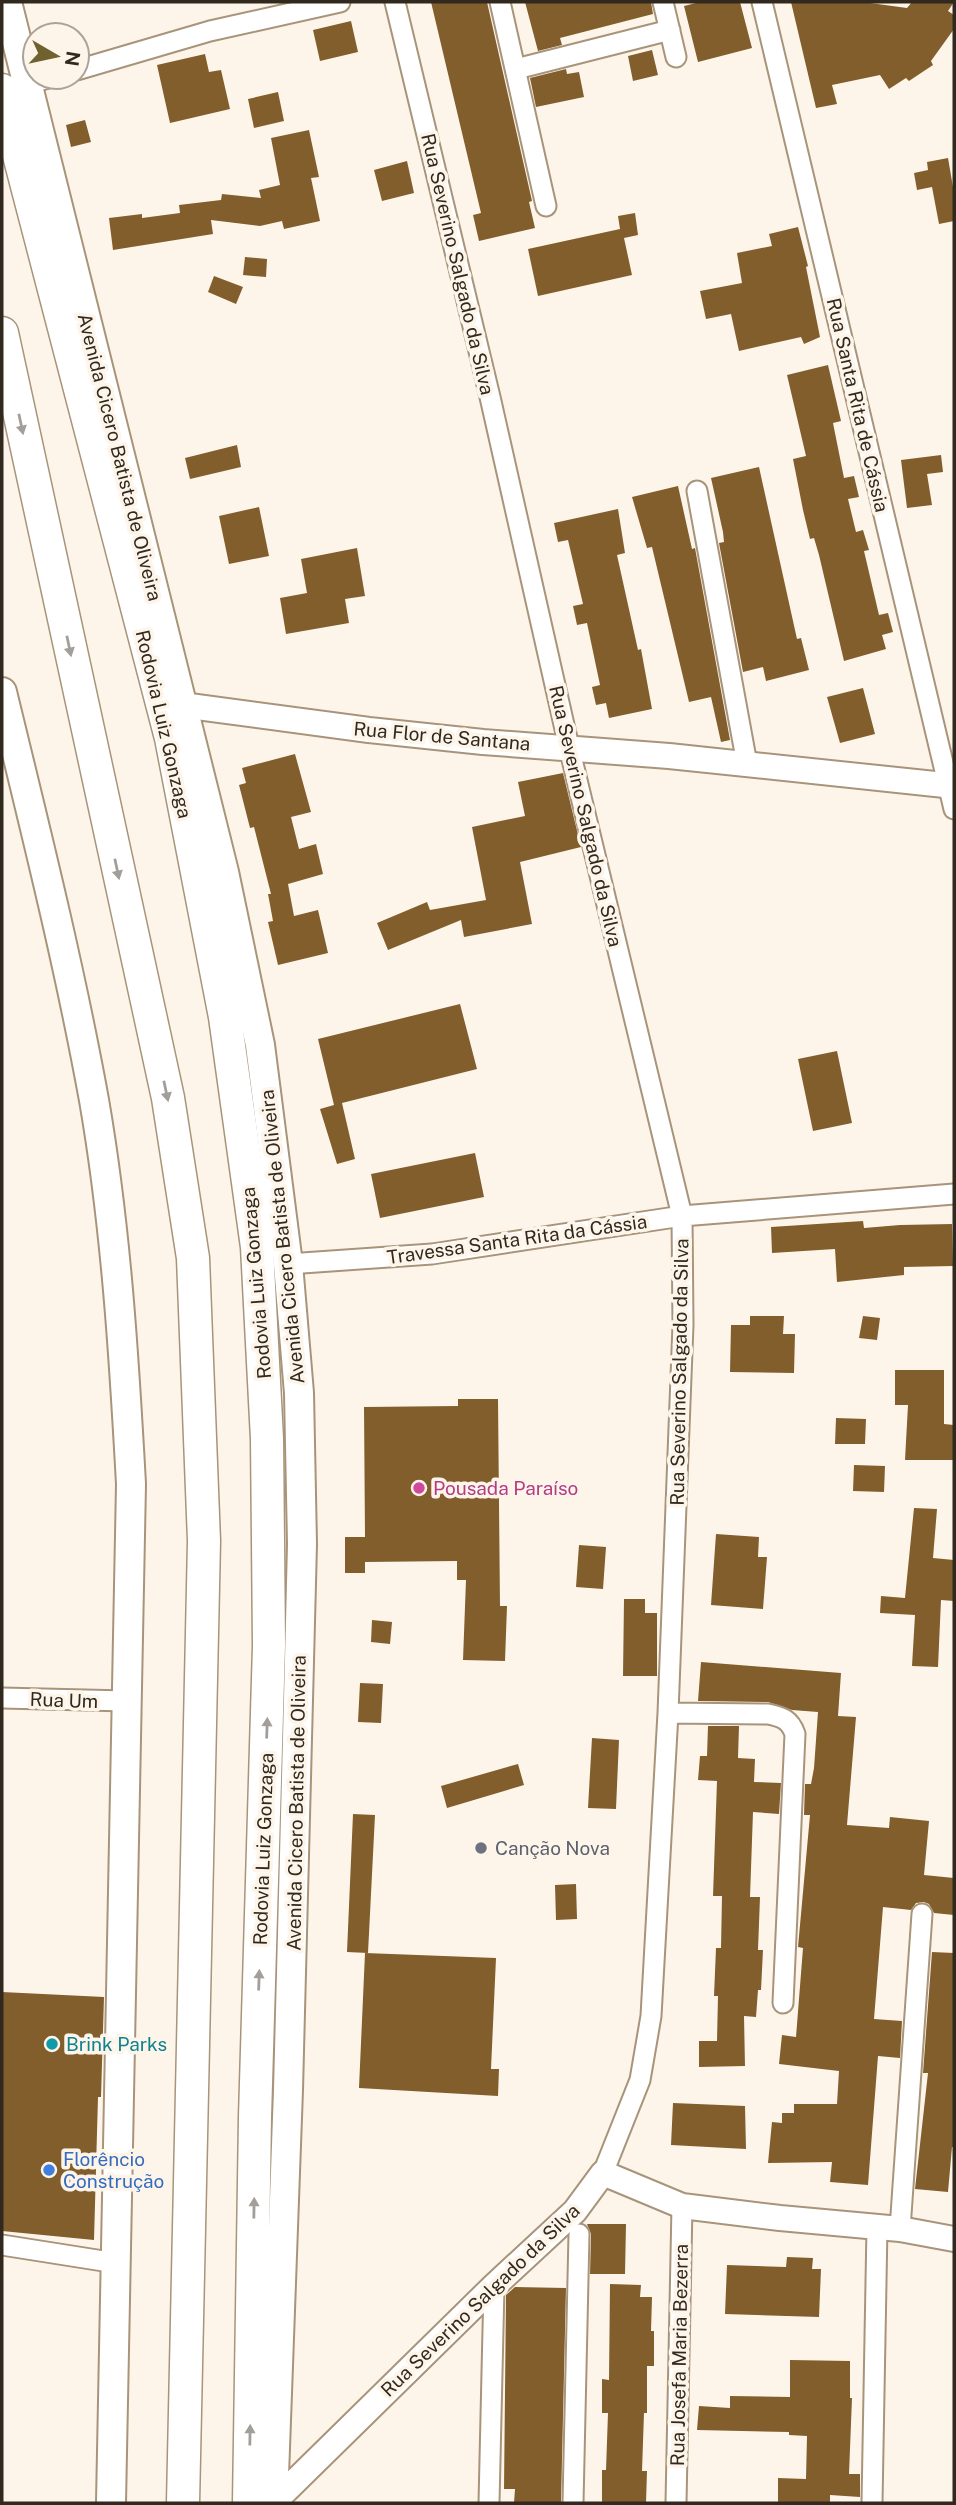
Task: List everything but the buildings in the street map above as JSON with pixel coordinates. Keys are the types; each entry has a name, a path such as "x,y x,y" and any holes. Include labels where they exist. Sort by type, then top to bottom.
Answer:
{"highway":[{"name":"Rodovia Luiz Gonzaga","path":"29,91 171,738 226,1017 257,1247 267,1439 269,1645 255,2117 250,2503"},
{"path":"2,333 168,1098 193,1258 204,1541 183,2503"}],"main road":[{"name":"Avenida Cicero Batista de Oliveira","path":"7,2 21,59"},
{"name":"Avenida Cicero Batista de Oliveira","path":"29,91 224,872 260,1045 288,1264 299,1393 302,1544 288,2090 273,2503"},
{"path":"2,692 71,988 94,1102 113,1237 124,1357 131,1484 111,2503"}],"street":[{"path":"91,66 209,31 340,2"},
{"name":"Rua Severino Salgado da Silva","path":"273,2503 575,2210 603,2173 640,2080 652,2016 668,1713 683,1325 682,1216 569,747 493,410 396,2"},
{"path":"500,2 546,206"},
{"path":"663,2 676,57"},
{"name":"Rua Santa Rita de Cássia","path":"762,2 953,793"},
{"path":"516,69 670,30"},
{"path":"697,491 747,764"},
{"name":"Rua Flor de Santana","path":"182,705 483,742 569,747 747,764 953,793"},
{"name":"Travessa Santa Rita da Cássia","path":"288,1264 432,1254 682,1216 954,1194"},
{"name":"Rua Um","path":"2,1698 127,1702"},
{"path":"668,1713 768,1714 782,1717 791,1723 795,1734 783,2003"},
{"path":"872,2503 888,2228 922,1913"},
{"path":"603,2173 682,2206 888,2228 954,2239"},
{"name":"Rua Josefa Maria Bezerra","path":"676,2503 682,2206"},
{"path":"573,2503 579,2234"},
{"path":"2,2245 116,2263"},
{"path":"489,2503 494,2286"}],"place":[{"name":"Pousada Paraíso","path":"419,1488"},
{"name":"Canção Nova","path":"481,1848"},
{"name":"Brink Parks","path":"52,2044"},
{"name":"Florêncio Construção","path":"49,2170"}]}
